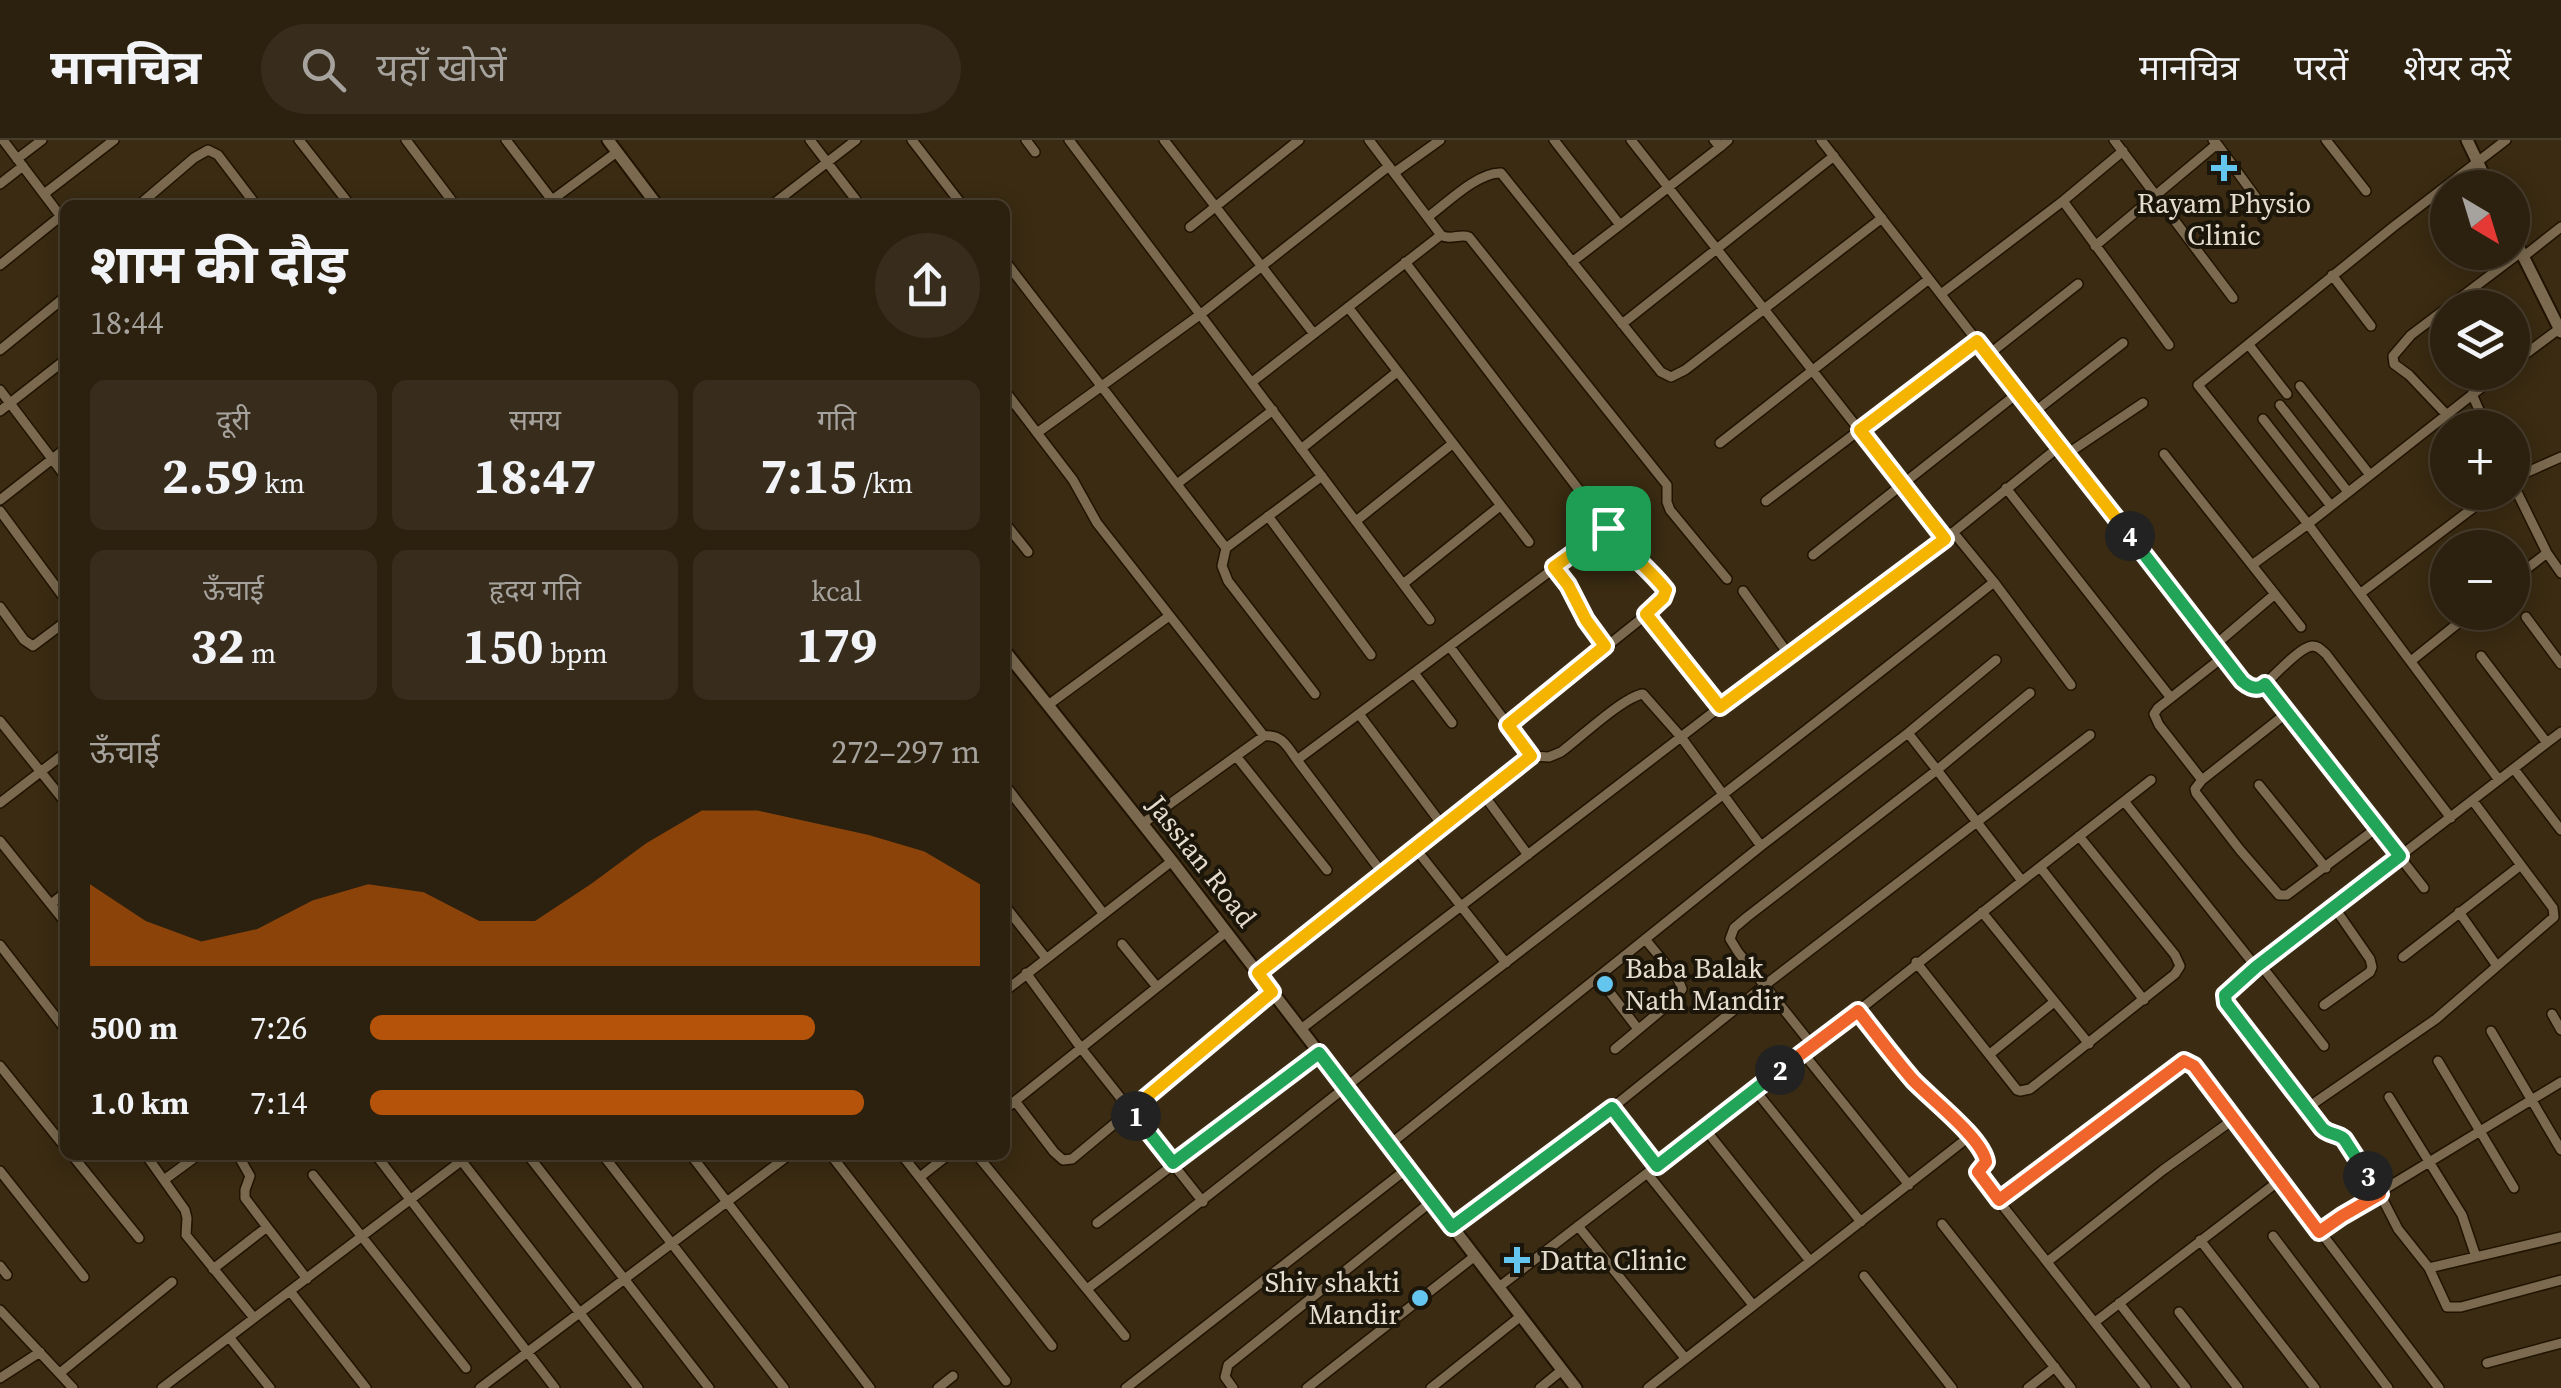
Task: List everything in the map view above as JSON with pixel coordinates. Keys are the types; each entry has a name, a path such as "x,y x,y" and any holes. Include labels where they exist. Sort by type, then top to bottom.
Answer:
{"street":[{"path":"3,140 60,215"},
{"path":"0,184 42,140"},
{"path":"44,194 114,140"},
{"path":"299,140 346,200"},
{"path":"406,140 451,200"},
{"path":"506,140 552,200"},
{"path":"608,140 653,200"},
{"path":"810,140 856,200"},
{"path":"778,200 856,140"},
{"path":"912,140 958,200"},
{"path":"1026,140 1035,152"},
{"path":"1069,140 1430,620"},
{"path":"1164,140 1314,334"},
{"path":"1190,227 1299,140"},
{"path":"1370,140 1441,235 1469,237 1667,485 1670,510 1727,579"},
{"path":"1037,433 1392,170 1440,140"},
{"path":"1554,140 1620,226"},
{"path":"1631,140 1902,484 1994,582 2072,686"},
{"path":"1821,140 2249,687 2261,687 2308,647 2320,648 2450,818"},
{"path":"2114,140 2233,298"},
{"path":"2326,140 2366,191"},
{"path":"2467,140 2482,170"},
{"path":"2499,780 2361,593 2198,385 2506,140"},
{"path":"1572,262 1721,142"},
{"path":"2095,246 2215,142 2260,202"},
{"path":"149,200 208,150 218,155 252,200"},
{"path":"1941,294 2124,151"},
{"path":"556,200 616,152"},
{"path":"1622,324 1834,156"},
{"path":"1428,217 1481,177 1500,172 1662,372 1672,377 1882,218"},
{"path":"2062,201 2169,345"},
{"path":"0,265 60,221"},
{"path":"2530,248 2561,227"},
{"path":"1252,382 1441,235"},
{"path":"1405,262 1608,528 1666,590 1646,614 1508,725"},
{"path":"1010,267 1226,548"},
{"path":"2442,410 2394,364 2393,356 2411,336 2500,270"},
{"path":"2530,270 2560,331 2530,352"},
{"path":"2332,276 2371,326"},
{"path":"1720,443 1929,279"},
{"path":"1988,354 2078,284"},
{"path":"0,350 60,301"},
{"path":"1348,307 1529,542"},
{"path":"1766,501 1977,341"},
{"path":"2033,413 2122,343"},
{"path":"2249,345 2287,394"},
{"path":"0,410 60,364"},
{"path":"1302,448 1397,372"},
{"path":"2300,386 2370,475"},
{"path":"0,390 60,470"},
{"path":"2451,410 2477,390"},
{"path":"1813,554 2018,394"},
{"path":"2472,394 2479,410"},
{"path":"1010,398 1073,480 1092,516 1264,736"},
{"path":"1300,1029 2006,488 2143,403"},
{"path":"2280,405 2348,492"},
{"path":"1177,484 1273,410"},
{"path":"2262,419 2331,506"},
{"path":"2252,566 2430,427"},
{"path":"1356,522 1452,444"},
{"path":"0,500 60,453"},
{"path":"2164,454 2301,627"},
{"path":"2530,472 2561,457"},
{"path":"1315,694 1228,581 1222,566 1226,548 1322,476"},
{"path":"2006,488 2171,698"},
{"path":"1403,584 1500,506"},
{"path":"2361,593 2470,510"},
{"path":"2526,510 2561,573"},
{"path":"0,511 60,592"},
{"path":"1268,516 1371,655"},
{"path":"1297,760 1608,528"},
{"path":"1010,529 1028,552"},
{"path":"2530,566 2547,553"},
{"path":"1554,567 1605,646"},
{"path":"1087,1289 1994,582"},
{"path":"1743,591 1789,655"},
{"path":"2214,646 2275,594"},
{"path":"0,607 33,646 60,626"},
{"path":"1646,614 1720,707"},
{"path":"1048,705 1169,616"},
{"path":"2530,622 2561,664"},
{"path":"2411,661 2450,630"},
{"path":"1450,647 1531,756"},
{"path":"2481,656 2547,743"},
{"path":"2202,780 2154,719 2154,712 2222,657"},
{"name":"Jassian Road","path":"1010,658 1172,860 1576,1388"},
{"path":"1389,1144 1996,660"},
{"path":"1414,673 1452,723"},
{"path":"2265,684 2424,888"},
{"path":"1910,1184 1730,939 1734,928 2030,693"},
{"path":"1258,973 1531,756 1549,757 1561,752 1639,694 1648,697 1681,737 1760,846"},
{"path":"2288,712 2202,780 2195,788 2196,793 2276,892 2287,895 2378,827"},
{"path":"1359,714 1442,826"},
{"path":"0,721 60,796"},
{"path":"2561,732 2258,965 2225,995 2226,1003 2325,1131 2344,1139 2398,1229 2430,1268 2444,1303 2450,1308 2461,1308 2561,1280"},
{"path":"1908,733 2022,881"},
{"path":"1452,1227 1612,1108 2090,734"},
{"path":"1142,824 1264,736 1278,736 1383,874"},
{"path":"1236,756 1327,870"},
{"path":"0,803 60,757"},
{"path":"2514,768 2561,830"},
{"path":"1499,1287 2151,780"},
{"path":"2259,785 2326,868"},
{"path":"1010,792 1103,913"},
{"path":"1484,794 1528,855"},
{"path":"2124,801 2324,1046"},
{"path":"2307,1108 2436,1020 2550,922 2555,913 2472,801"},
{"path":"1916,962 2020,1092 2089,1044 2180,966 2080,836"},
{"path":"0,841 60,916"},
{"path":"1415,848 1506,962"},
{"path":"1010,986 1172,860"},
{"path":"2403,956 2520,865"},
{"path":"2040,867 2144,1000"},
{"path":"51,904 60,897"},
{"path":"2324,1005 2372,967 2334,907"},
{"path":"1010,912 1046,958"},
{"path":"1982,912 2089,1044"},
{"path":"2459,912 2497,966"},
{"path":"1010,1105 1226,932"},
{"path":"1614,1049 1682,989 1646,939"},
{"path":"1122,944 1157,987"},
{"path":"0,945 60,1023"},
{"path":"1026,974 1203,1202"},
{"path":"1598,976 1638,1029"},
{"path":"1016,1101 1054,1152 1068,1160 1272,992"},
{"path":"1990,1054 2054,1002"},
{"path":"1858,1011 1910,1076 1970,1136 1986,1158 1978,1170 1980,1176 2146,1388"},
{"path":"2552,1014 2561,1030"},
{"path":"2490,1031 2561,1150"},
{"path":"1097,1223 1319,1053"},
{"path":"1999,1200 2184,1061 2194,1066 2439,1388"},
{"path":"2438,1061 2514,1188"},
{"path":"0,1066 60,1137"},
{"path":"2319,1232 2561,1082"},
{"path":"1755,1090 1860,1222"},
{"path":"2389,1097 2462,1214 2476,1257"},
{"path":"1612,1108 1657,1166"},
{"path":"2046,1262 2234,1119"},
{"path":"1705,1128 1810,1261"},
{"path":"1648,1388 1970,1136"},
{"path":"76,1160 139,1238"},
{"path":"150,1160 186,1213 186,1235 254,1318"},
{"path":"164,1180 191,1160"},
{"path":"241,1160 250,1174 245,1198 307,1278"},
{"path":"380,1160 556,1388"},
{"path":"165,1387 459,1160"},
{"path":"465,1160 638,1388"},
{"path":"532,1160 708,1388"},
{"path":"607,1160 784,1388"},
{"path":"694,1160 870,1388"},
{"path":"480,1388 781,1160"},
{"path":"836,1160 1006,1381"},
{"path":"906,1160 1052,1346"},
{"path":"920,1177 942,1160"},
{"path":"981,1160 1125,1336"},
{"path":"1126,1388 1408,1168"},
{"path":"0,1171 84,1277"},
{"path":"1647,1174 1752,1305"},
{"path":"314,1176 466,1368"},
{"path":"2095,1322 2280,1180"},
{"path":"1233,1388 1224,1377 1228,1365 1432,1200"},
{"path":"1942,1224 2070,1388"},
{"path":"1578,1226 1685,1358"},
{"path":"213,1269 267,1227"},
{"path":"2273,1236 2388,1388"},
{"path":"2430,1268 2561,1237"},
{"path":"2200,1240 2314,1388"},
{"path":"1306,1388 1475,1256"},
{"path":"0,1266 7,1275"},
{"path":"1864,1276 1952,1388"},
{"path":"60,1373 172,1282"},
{"path":"290,1291 366,1388"},
{"path":"2118,1303 2186,1388"},
{"path":"0,1310 73,1388"},
{"path":"2179,1312 2238,1388"},
{"path":"1431,1388 1521,1316"},
{"path":"229,1337 270,1388"},
{"path":"2487,1362 2561,1343"},
{"path":"0,1378 40,1352"},
{"path":"2028,1388 2055,1366"},
{"path":"1540,1388 1562,1370"},
{"path":"938,1388 953,1376"}],"place":[{"name":"Rayam Physio Clinic","path":"2224,168"},
{"name":"Baba Balak Nath Mandir","path":"1605,984"},
{"name":"Datta Clinic","path":"1517,1260"},
{"name":"Shiv shakti Mandir","path":"1420,1298"}],"route":[{"path":"1977,341 2228,664 2249,687 2265,684 2400,856 2225,995 2226,1003 2322,1128 2344,1139 2380,1194 2319,1232 2194,1066 2184,1061 1999,1200 1978,1172 1986,1162 1985,1154 1910,1076 1858,1011 1657,1166 1612,1108 1452,1227 1319,1053 1173,1163 1131,1110 1272,992 1258,973 1531,756 1508,725 1605,646 1554,567 1608,528 1666,590 1667,594 1646,614 1720,707 1945,539 1860,430 1977,341"}]}
